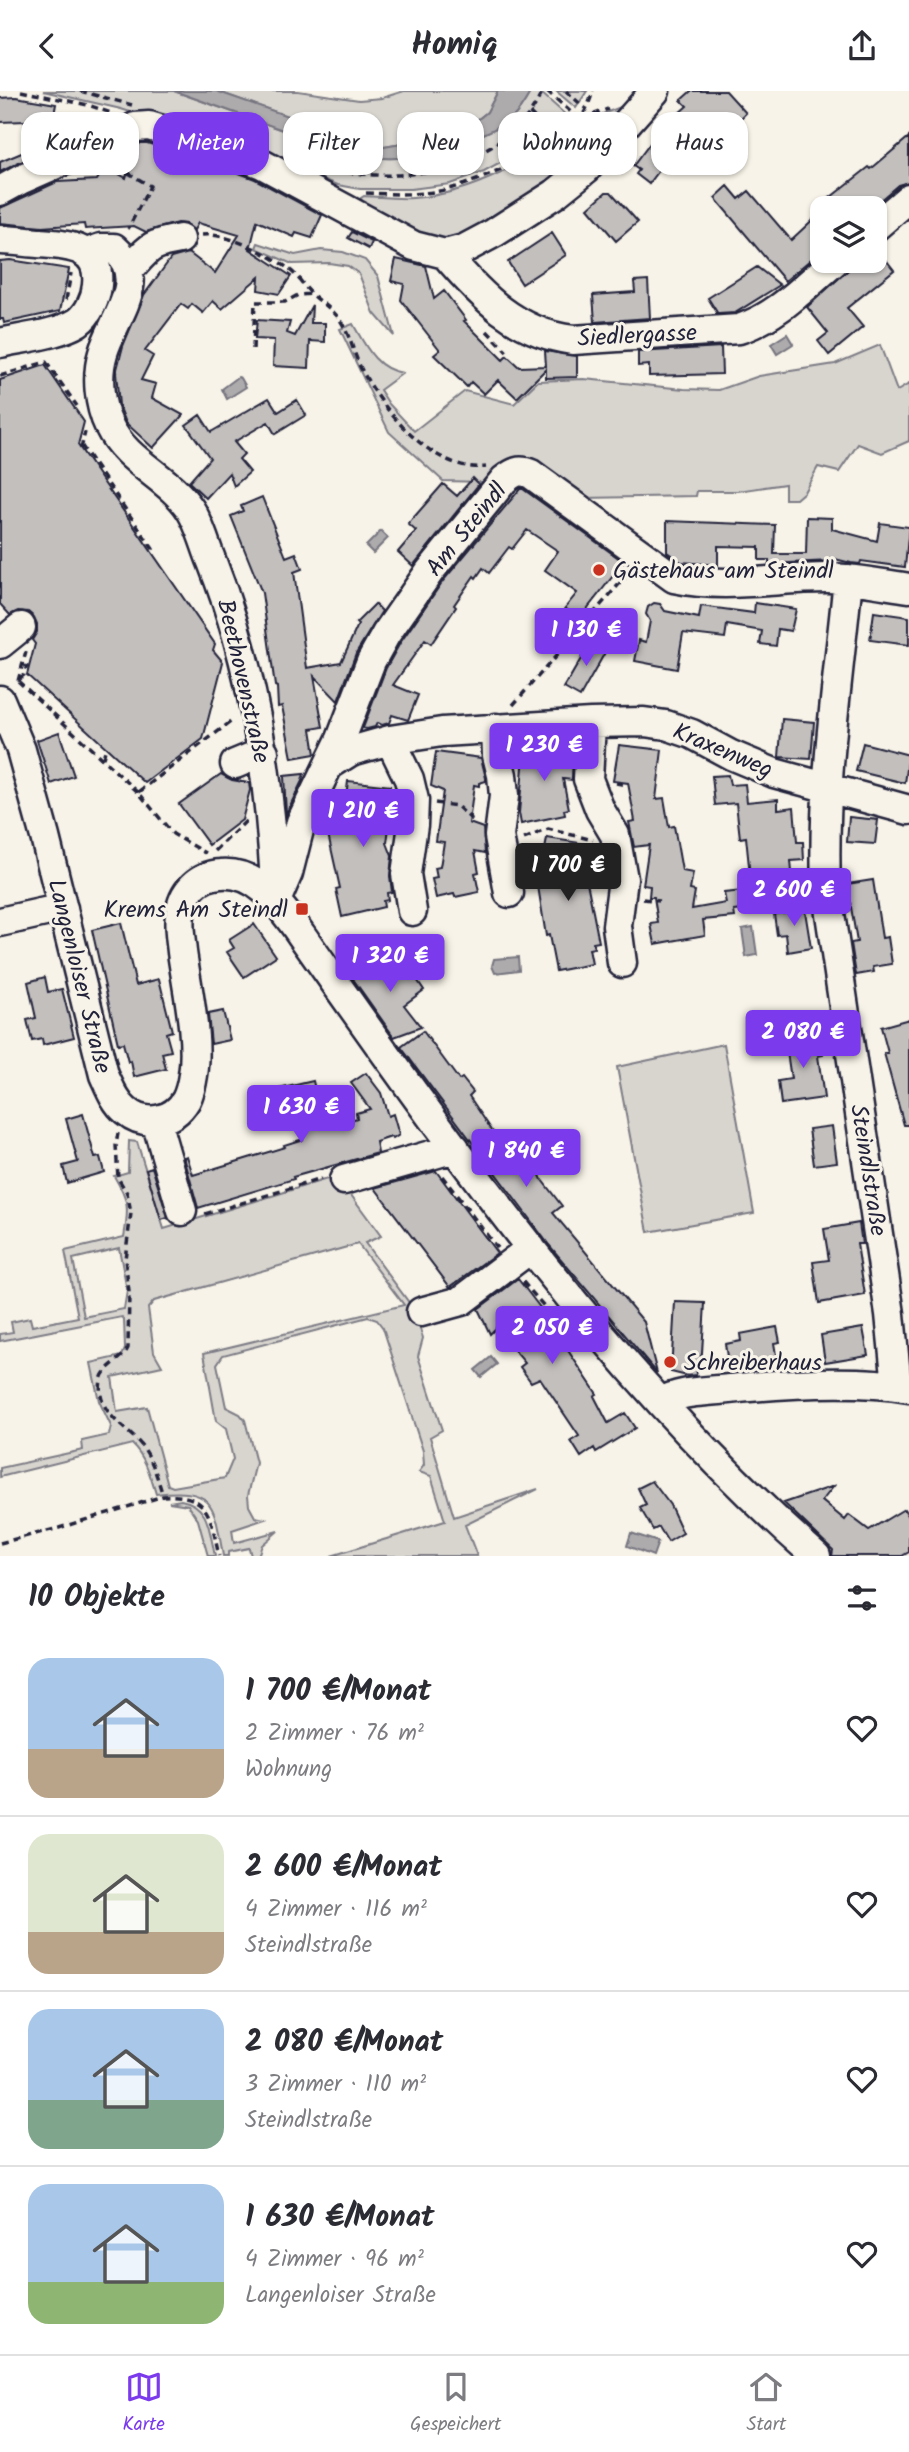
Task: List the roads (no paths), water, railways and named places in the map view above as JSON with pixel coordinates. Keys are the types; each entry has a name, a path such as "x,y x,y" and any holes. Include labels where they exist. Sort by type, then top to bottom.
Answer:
{"street":[{"path":"0,191 64,161 102,148 135,127 149,126 212,145 262,165 414,246 445,254 464,249 484,239 555,194 593,161 655,91"},
{"path":"887,217 909,198"},
{"path":"128,270 148,247 159,242 180,239"},
{"path":"0,240 73,246 80,259 95,267 98,280 90,308 80,321 67,327 0,343"},
{"path":"80,259 101,248 114,248 124,256 128,270"},
{"name":"Siedlergasse","path":"445,254 473,286 520,323 550,337 573,340 740,329 758,323 774,313 821,273"},
{"name":"Beethovenstraße","path":"128,270 129,288 123,310 109,334 102,355 98,379 102,402 109,426 121,443 192,510 229,605 245,662 264,752 276,901"},
{"name":"Am Steindl","path":"276,901 288,873 303,849 312,796 329,765 386,634 430,571 504,480 514,472 531,474 674,578 695,583 735,585 827,578 909,588"},
{"name":"Steindlstraße","path":"848,579 827,789 826,887 903,1387"},
{"name":"Langenloiser Straße","path":"0,699 21,750 104,1075 113,1096 126,1111 139,1119 156,1121"},
{"name":"Kraxenweg","path":"329,765 351,751 390,740 496,728 644,722 666,725 692,734 731,755 774,773 909,810"},
{"path":"591,723 589,779 600,810 615,835 623,879 617,926 622,963"},
{"path":"496,728 497,755 504,796 500,829 509,893"},
{"path":"390,740 410,779 414,800 407,874 412,911"},
{"path":"235,764 264,752"},
{"path":"182,1212 156,1121 173,1114 186,1100 193,1076 195,1055 180,914 188,891 204,877 223,873 243,877 261,886 276,901 531,1248 661,1402 750,1494 816,1556"},
{"path":"0,922 63,908"},
{"path":"334,1179 455,1148"},
{"path":"421,1312 461,1301 531,1248"},
{"path":"661,1402 673,1395 756,1386 817,1384 903,1387"}],"place":[{"name":"Gästehaus am Steindl","path":"599,570"},
{"name":"Krems Am Steindl","path":"302,909"},
{"name":"Schreiberhaus","path":"670,1362"}]}
